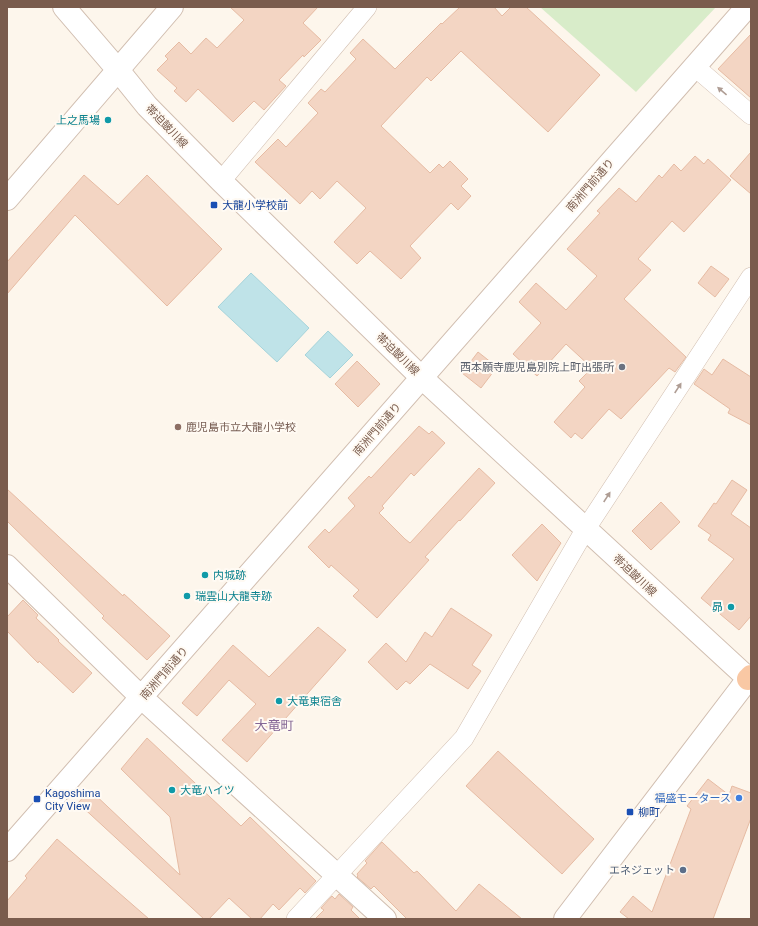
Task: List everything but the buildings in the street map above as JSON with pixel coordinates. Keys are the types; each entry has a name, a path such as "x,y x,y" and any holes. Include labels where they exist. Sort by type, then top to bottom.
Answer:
{"street":[{"name":"帯迫皷川線","path":"64,7 147,106 220,181 422,378 585,530 750,679"},
{"path":"7,199 172,7"},
{"path":"220,181 368,7"},
{"name":"南洲門前通り","path":"7,850 747,7"},
{"path":"694,66 751,115"},
{"path":"296,919 464,738 585,530 751,277"},
{"path":"7,566 142,698 385,919"},
{"path":"565,919 750,679"}],"green space":[{"path":"540,7 716,7 636,92"}],"water":[{"path":"251,273 309,328 277,362 218,307"},
{"path":"328,331 353,355 330,378 305,355"}],"place":[{"name":"上之馬場","path":"108,120"},
{"name":"大龍小学校前","path":"214,205"},
{"name":"西本願寺鹿児島別院上町出張所","path":"622,367"},
{"name":"鹿児島市立大龍小学校","path":"178,427"},
{"name":"内城跡","path":"205,575"},
{"name":"瑞雲山大龍寺跡","path":"187,596"},
{"name":"昴","path":"731,607"},
{"name":"大竜東宿舎","path":"279,701"},
{"name":"大竜ハイツ","path":"172,790"},
{"name":"福盛モータース","path":"739,798"},
{"name":"Kagoshima City View","path":"37,799"},
{"name":"柳町","path":"630,812"},
{"name":"エネジェット","path":"683,870"}],"district":[{"name":"大竜町","path":"274,725"}]}
